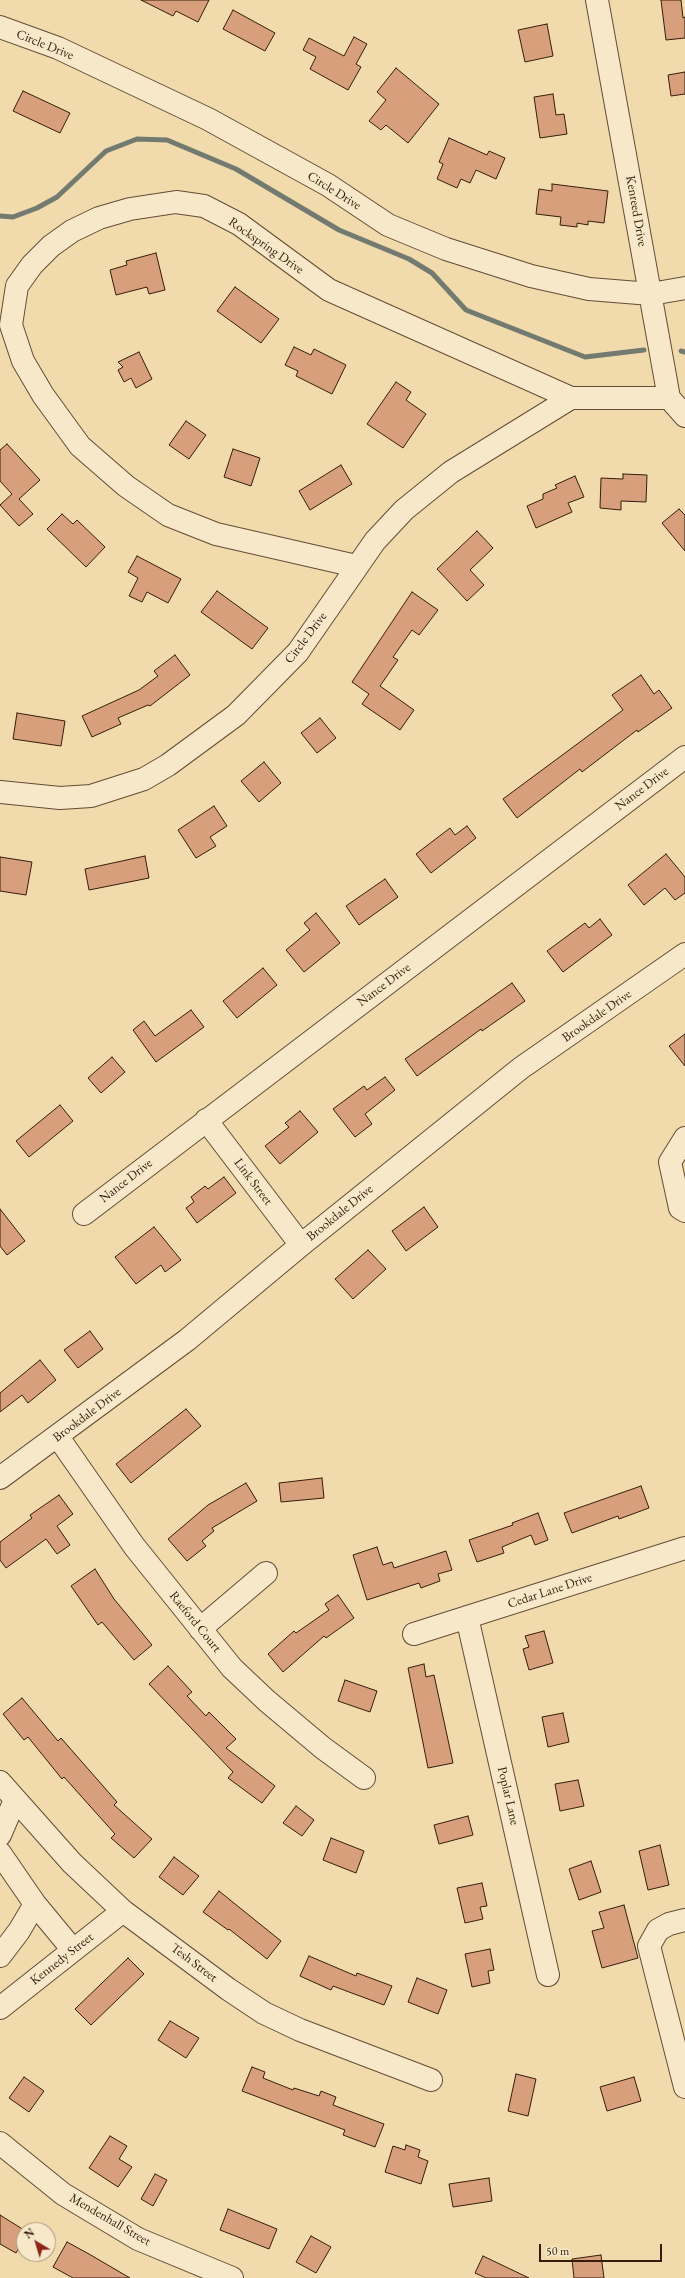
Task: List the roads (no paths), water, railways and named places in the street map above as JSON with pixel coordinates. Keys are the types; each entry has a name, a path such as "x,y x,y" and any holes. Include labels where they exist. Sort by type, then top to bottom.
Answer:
{"street":[{"name":"Kenreed Drive","path":"597,0 669,398"},
{"name":"Circle Drive","path":"0,28 58,48 208,119 328,186 388,225 446,250 530,276 589,289 651,294 685,288"},
{"name":"Rockspring Drive","path":"356,566 216,534 168,515 126,486 80,446 43,395 23,361 11,325 17,286 32,265 51,246 72,231 99,218 130,209 176,202 204,206 238,224 329,290 572,398 669,398"},
{"name":"Circle Drive","path":"0,792 60,798 91,796 144,779 168,765 236,715 293,657 356,566 375,541 404,510 451,472 572,398"},
{"path":"669,398 685,416"},
{"name":"Nance Drive","path":"84,1214 685,757"},
{"name":"Brookdale Drive","path":"0,1478 58,1437 187,1340 301,1245 521,1068 685,954"},
{"name":"Link Street","path":"206,1120 301,1245"},
{"path":"685,1138 670,1162 680,1208 685,1211"},
{"name":"Raeford Court","path":"58,1437 134,1546 232,1668 267,1701 323,1748 364,1778"},
{"name":"Cedar Lane Drive","path":"414,1634 685,1548"},
{"path":"200,1629 266,1573"},
{"name":"Poplar Lane","path":"467,1617 548,1975"},
{"name":"Tesh Street","path":"0,1782 72,1863 123,1911 264,2013 300,2030 431,2080"},
{"path":"0,1835 16,1800"},
{"path":"0,1853 35,1904 73,1950"},
{"path":"0,1956 19,1931 35,1904"},
{"name":"Kennedy Street","path":"0,2008 123,1911"},
{"path":"685,1920 669,1924 658,1930 649,1946 685,2087"},
{"name":"Mendenhall Street","path":"0,2143 63,2194 138,2239 232,2278"}],"waterway":[{"path":"0,216 13,217 37,208 57,197 106,151 137,139 167,140 236,169 339,230 409,259 432,273 466,310 585,357 644,350"},
{"path":"681,351 685,352"}]}
